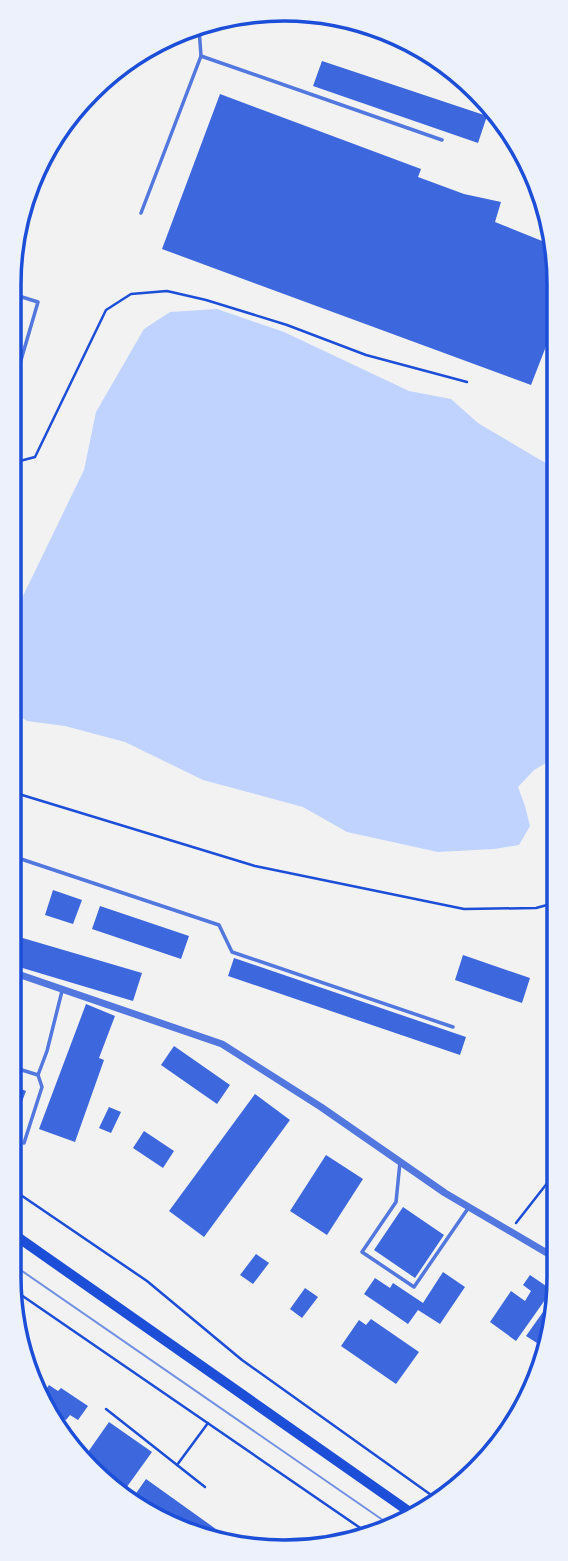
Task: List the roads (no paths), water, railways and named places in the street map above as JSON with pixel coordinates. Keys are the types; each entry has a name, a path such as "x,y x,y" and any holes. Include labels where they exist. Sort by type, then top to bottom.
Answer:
{"main road":[{"path":"21,1239 406,1510"}],"street":[{"path":"21,975 222,1044 321,1107 445,1193 547,1253"}],"lane":[{"path":"141,213 201,56 199,35"},
{"path":"201,56 442,140"},
{"path":"21,297 38,302 21,360"},
{"path":"21,859 219,925 232,952 453,1027"},
{"path":"24,1143 42,1087 38,1075 63,989"},
{"path":"21,1070 38,1075"},
{"path":"400,1162 396,1202 362,1252 414,1287 469,1207"}],"water":[{"path":"217,309 284,332 409,391 451,399 478,423 547,463 547,762 534,770 518,787 530,826 519,845 438,852 347,832 303,807 203,780 125,742 65,726 27,721 21,717 21,599 84,470 96,412 144,329 170,312"}],"tram line":[{"path":"21,1270 384,1521"}]}
